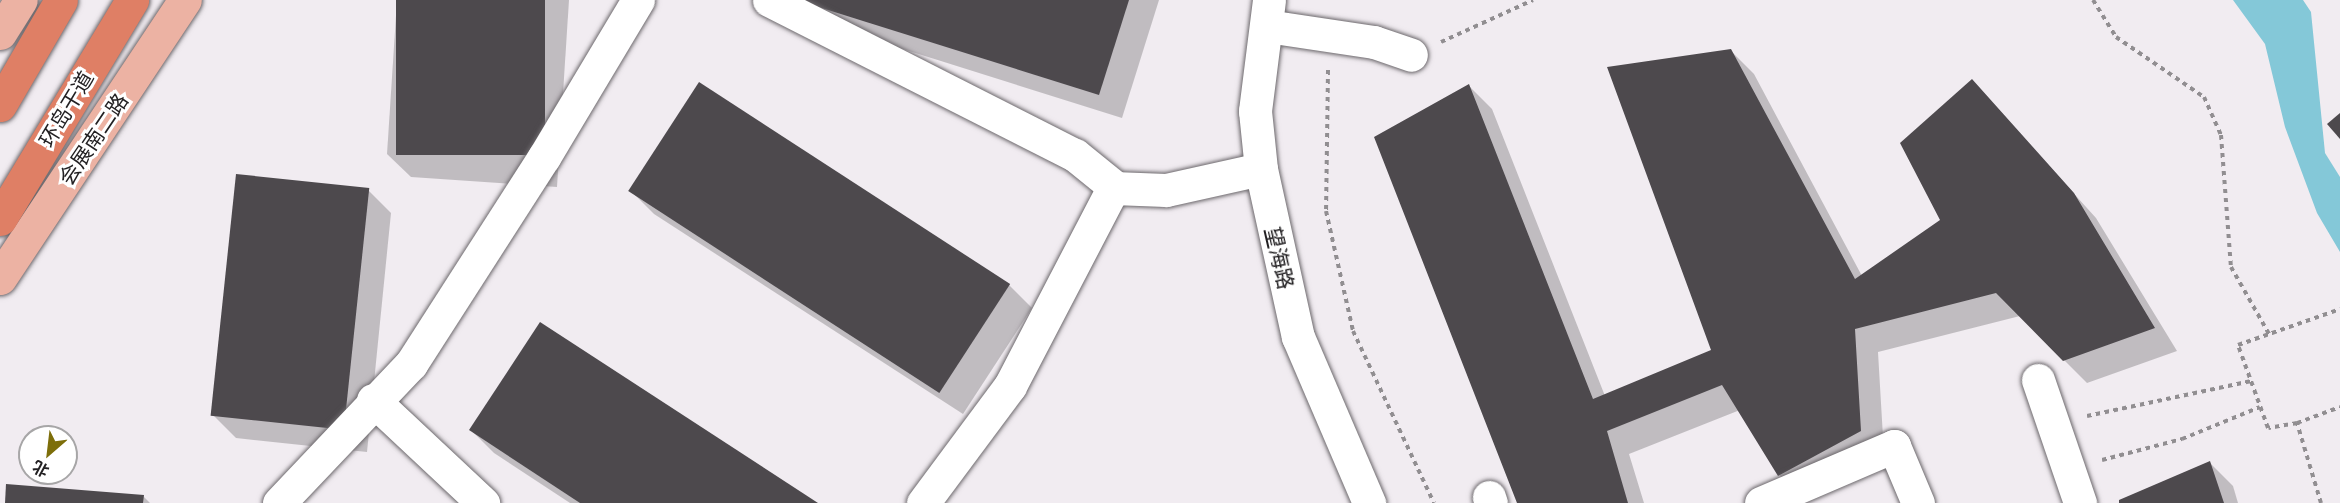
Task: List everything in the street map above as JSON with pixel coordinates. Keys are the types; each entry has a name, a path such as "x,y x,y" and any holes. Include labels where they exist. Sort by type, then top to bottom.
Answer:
{"highway":[{"path":"0,105 61,0"},
{"name":"环岛干道","path":"0,219 132,0"}],"main road":[{"path":"0,33 21,0"},
{"name":"会展南二路","path":"0,278 185,0"}],"street":[{"path":"279,503 373,400 411,364 544,157 638,0"},
{"path":"769,0 1075,155 1117,189"},
{"path":"1268,13 1329,35 1374,42 1411,55"},
{"name":"望海路","path":"1268,13 1255,111 1261,169 1299,337 1369,503"},
{"path":"922,503 1010,386 1113,188 1166,190 1261,169"},
{"path":"2038,380 2079,503"},
{"path":"373,400 483,503"},
{"path":"1761,503 1894,446 1918,503"}],"path":[{"path":"1411,55 1533,0"},
{"path":"2092,0 2116,37 2205,97 2222,135 2231,267 2269,334"},
{"path":"1329,35 1328,222 1353,331 1434,503"},
{"path":"2340,309 2238,345 2268,428 2297,423 2340,407"},
{"path":"2054,423 2251,381"},
{"path":"2069,469 2182,439 2260,407"},
{"path":"2297,423 2321,503"}],"water":[{"path":"2233,0 2303,0 2311,12 2325,153 2340,177 2340,252 2317,213 2285,127 2265,44"}],"building":[{"path":"396,0 545,0 545,155 396,155"},
{"path":"796,0 1129,0 1099,95"},
{"path":"1731,49 1855,279 1940,220 1900,143 1972,79 2074,193 2155,328 2063,361 1996,293 1855,329 1861,431 1778,476 1722,385 1607,431 1628,503 1517,503 1374,137 1469,84 1593,399 1711,350 1607,67"},
{"path":"699,82 1010,284 939,393 628,191"},
{"path":"2340,113 2340,139 2327,124"},
{"path":"236,174 369,188 344,430 211,416"},
{"path":"540,322 818,503 580,503 469,430"},
{"path":"2210,461 2224,503 2119,503 2119,500"},
{"path":"6,484 144,495 143,503 5,503"}]}
